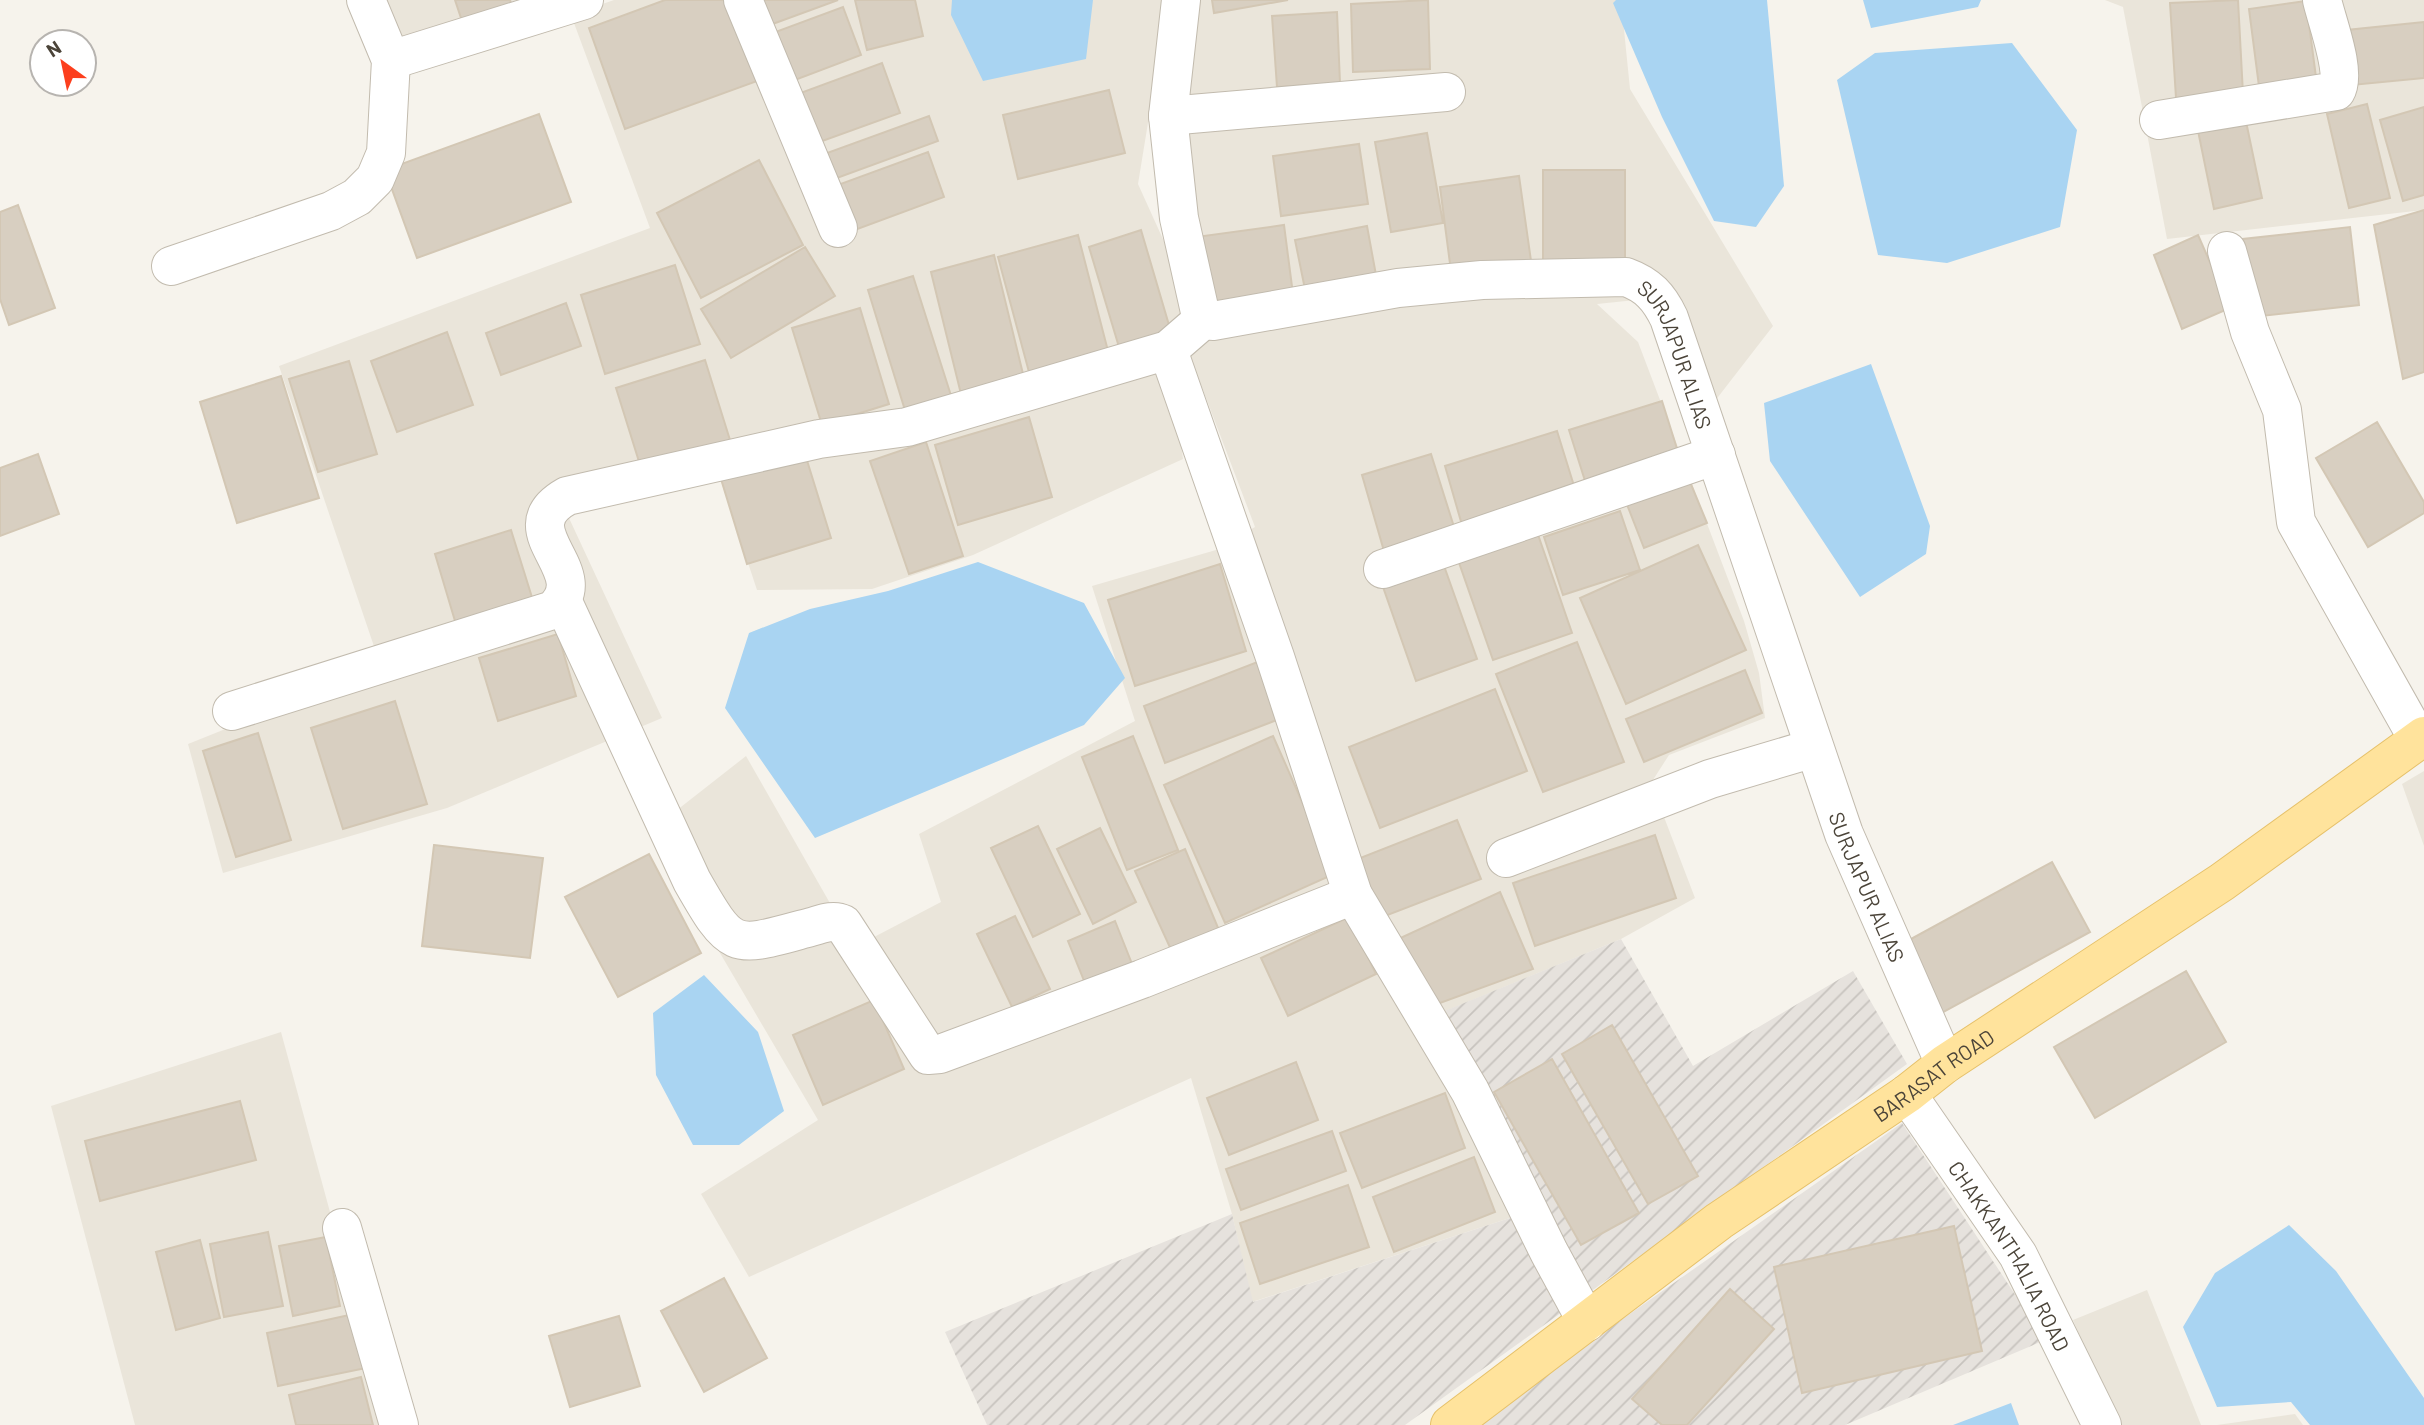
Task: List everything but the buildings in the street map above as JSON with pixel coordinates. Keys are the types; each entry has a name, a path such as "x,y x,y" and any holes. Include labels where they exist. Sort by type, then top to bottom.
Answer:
{"main road":[{"name":"BARASAT ROAD","path":"1450,1425 1719,1221 1907,1094 1945,1065 2222,882 2421,737"}],"street":[{"path":"171,266 331,211 357,197 375,179 386,153 391,60 366,0"},
{"path":"391,60 584,0"},
{"path":"743,0 838,228"},
{"path":"1181,0 1168,117 1179,218 1200,312 1205,318 1168,350 907,427 819,439 567,496 552,504 545,513 544,525 566,583 563,602 692,881 717,925 727,935 757,942 830,922 843,924 928,1055 940,1054 1142,979 1353,895"},
{"path":"2159,120 2336,91 2341,83 2322,0"},
{"path":"1168,117 1446,92"},
{"path":"2228,251 2250,332 2282,410 2296,522 2421,737"},
{"name":"SURJAPUR ALIAS","path":"1205,318 1213,320 1410,287 1482,280 1626,277 1642,283 1660,299 1716,455 1844,834 1945,1065"},
{"path":"1168,350 1275,657 1353,895 1470,1091 1549,1252 1587,1322"},
{"path":"1382,569 1716,455"},
{"path":"232,711 554,610 563,602"},
{"path":"1506,858 1710,779 1814,748"},
{"name":"CHAKKANTHALIA ROAD","path":"1907,1094 2018,1255 2102,1425"},
{"path":"342,1228 399,1425"}],"shaded area":[{"path":"358,0 576,0 385,70"},
{"path":"614,0 1168,0 1138,184 1186,290 1186,0 1621,0 1630,89 1773,326 1701,419 1655,298 1597,304 1638,342 1744,621 1759,673 1765,718 1669,755 1651,783 1695,898 1621,939 1426,1019 1519,1215 1252,1302 1232,1214 1191,1078 749,1277 701,1194 818,1120 649,832 746,756 855,947 941,902 919,834 1135,721 1092,586 1216,550 1255,527 1189,353 1214,337 1295,326 1188,334 1171,372 1183,459 973,555 872,589 757,590 712,454 562,503 662,718 447,808 223,873 188,744 381,667 279,366 650,228 571,15"},
{"path":"2105,0 2424,0 2424,210 2167,239 2123,7"},
{"path":"2424,771 2424,846 2402,784"},
{"path":"1621,939 1693,1066 1853,971 1907,1064 1405,1425 987,1425 945,1332 1232,1214 1253,1302 1519,1215 1425,1019"},
{"path":"281,1032 388,1425 135,1425 51,1106"},
{"path":"1902,1123 2045,1340 1845,1425 1479,1425 1584,1346"},
{"path":"2147,1290 2201,1425 2118,1425 2073,1320"},
{"path":"2295,1414 2303,1425 2217,1425"}],"water":[{"path":"952,0 1093,0 1086,59 983,81 951,15"},
{"path":"1616,0 1767,0 1784,186 1756,227 1714,221 1662,117 1613,3"},
{"path":"1863,0 1981,0 1978,7 1871,28"},
{"path":"2012,43 2077,130 2060,227 1947,263 1878,255 1837,80 1875,53"},
{"path":"1871,364 1930,526 1926,554 1860,597 1770,461 1764,403"},
{"path":"978,562 1084,603 1125,678 1084,725 815,838 725,708 749,633 810,609 888,591"},
{"path":"704,975 758,1032 784,1111 739,1145 693,1145 656,1075 653,1013"},
{"path":"2289,1225 2336,1271 2424,1398 2424,1425 2310,1425 2291,1402 2217,1407 2183,1327 2215,1273"},
{"path":"2011,1403 2019,1425 1953,1425"}]}
